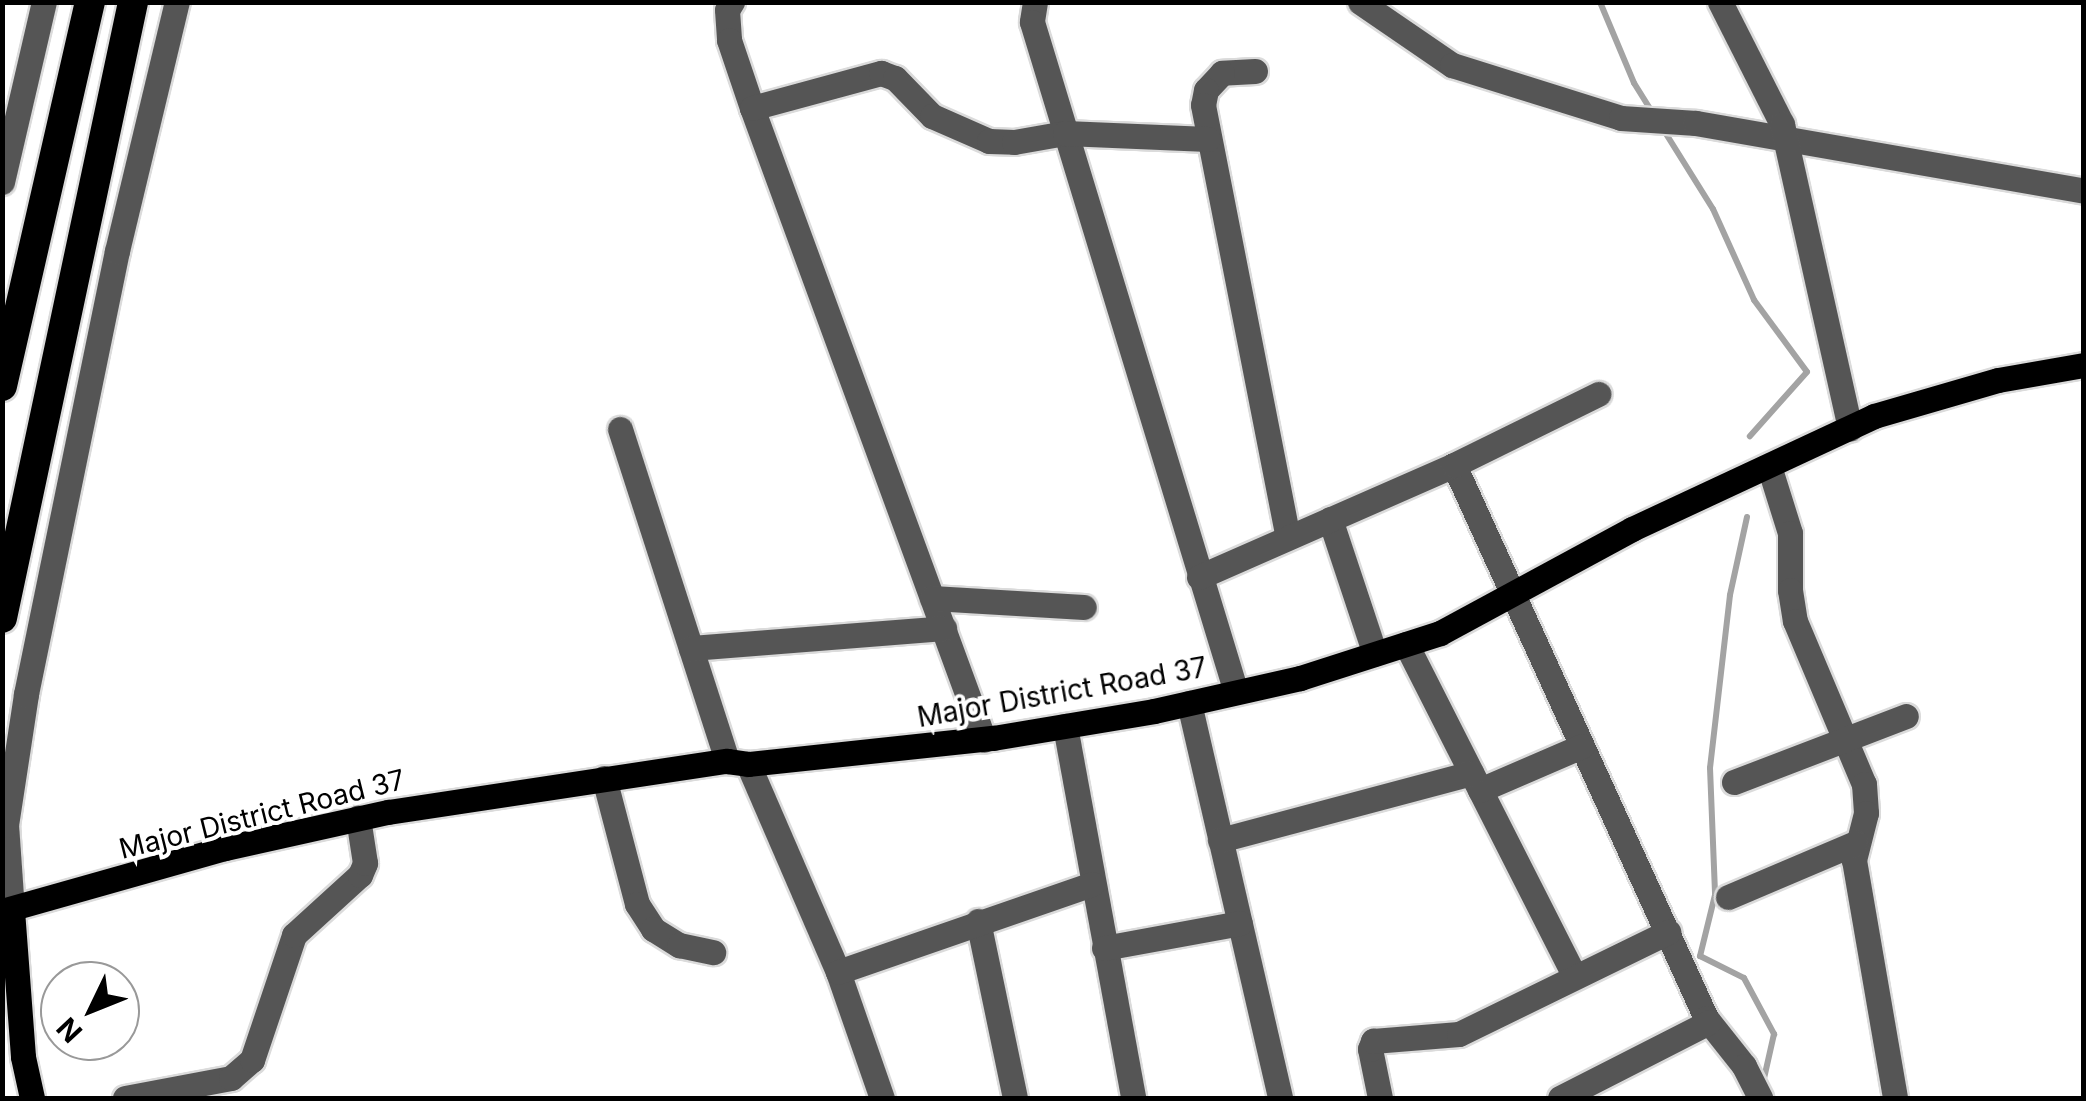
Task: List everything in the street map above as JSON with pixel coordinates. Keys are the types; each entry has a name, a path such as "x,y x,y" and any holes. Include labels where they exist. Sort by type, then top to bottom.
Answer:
{"highway":[{"path":"2,386 90,2"},
{"path":"2,618 133,2"}],"main road":[{"name":"Major District Road 37","path":"7,911 226,848 358,818 604,778 984,740 1236,692 1440,633 1632,529 1850,428 1998,380 2084,365"},
{"path":"7,911 23,1057 32,1098"}],"street":[{"path":"2,182 10,117 44,2"},
{"path":"7,911 6,825 26,694 117,252 178,2"},
{"path":"732,2 728,10 729,40 752,108 984,740"},
{"path":"1035,2 1032,22 1236,692"},
{"path":"1360,2 1452,65 1622,118 1696,123 1786,142 2084,191"},
{"path":"1720,2 1776,105 1850,428"},
{"path":"1255,70 1222,73 1206,90 1203,105 1288,537"},
{"path":"752,108 882,74 895,78 932,116 988,140 1014,142 1065,133 1208,140"},
{"path":"1199,577 1454,464 1598,394"},
{"path":"620,428 691,648 737,763 838,972 882,1098"},
{"path":"1454,464 1710,1022 1744,1066 1760,1098"},
{"path":"1769,466 1790,533 1789,579 1795,621 1866,800 1854,860 1895,1098"},
{"path":"1330,519 1376,654"},
{"path":"932,598 1084,607"},
{"path":"691,648 944,628"},
{"path":"1406,644 1574,978"},
{"path":"1189,702 1280,1098"},
{"path":"1734,782 1906,716"},
{"path":"1065,726 1133,1098"},
{"path":"1220,840 1476,782 1582,746"},
{"path":"604,778 637,904 653,928 679,945 713,952"},
{"path":"125,1098 235,1088 252,1060 294,935 360,874 366,851 358,818"},
{"path":"1728,897 1856,843"},
{"path":"838,972 1092,884"},
{"path":"978,921 1015,1098"},
{"path":"1104,948 1240,923"},
{"path":"1380,1098 1370,1049 1373,1041 1451,1037 1668,932"},
{"path":"1560,1098 1710,1022"}],"waterway":[{"path":"1600,2 1634,83 1654,115"},
{"path":"1663,129 1713,209 1754,300 1807,372 1750,436"},
{"path":"1747,517 1730,595 1710,768 1715,895 1700,956 1744,978 1774,1034 1763,1083"}]}
